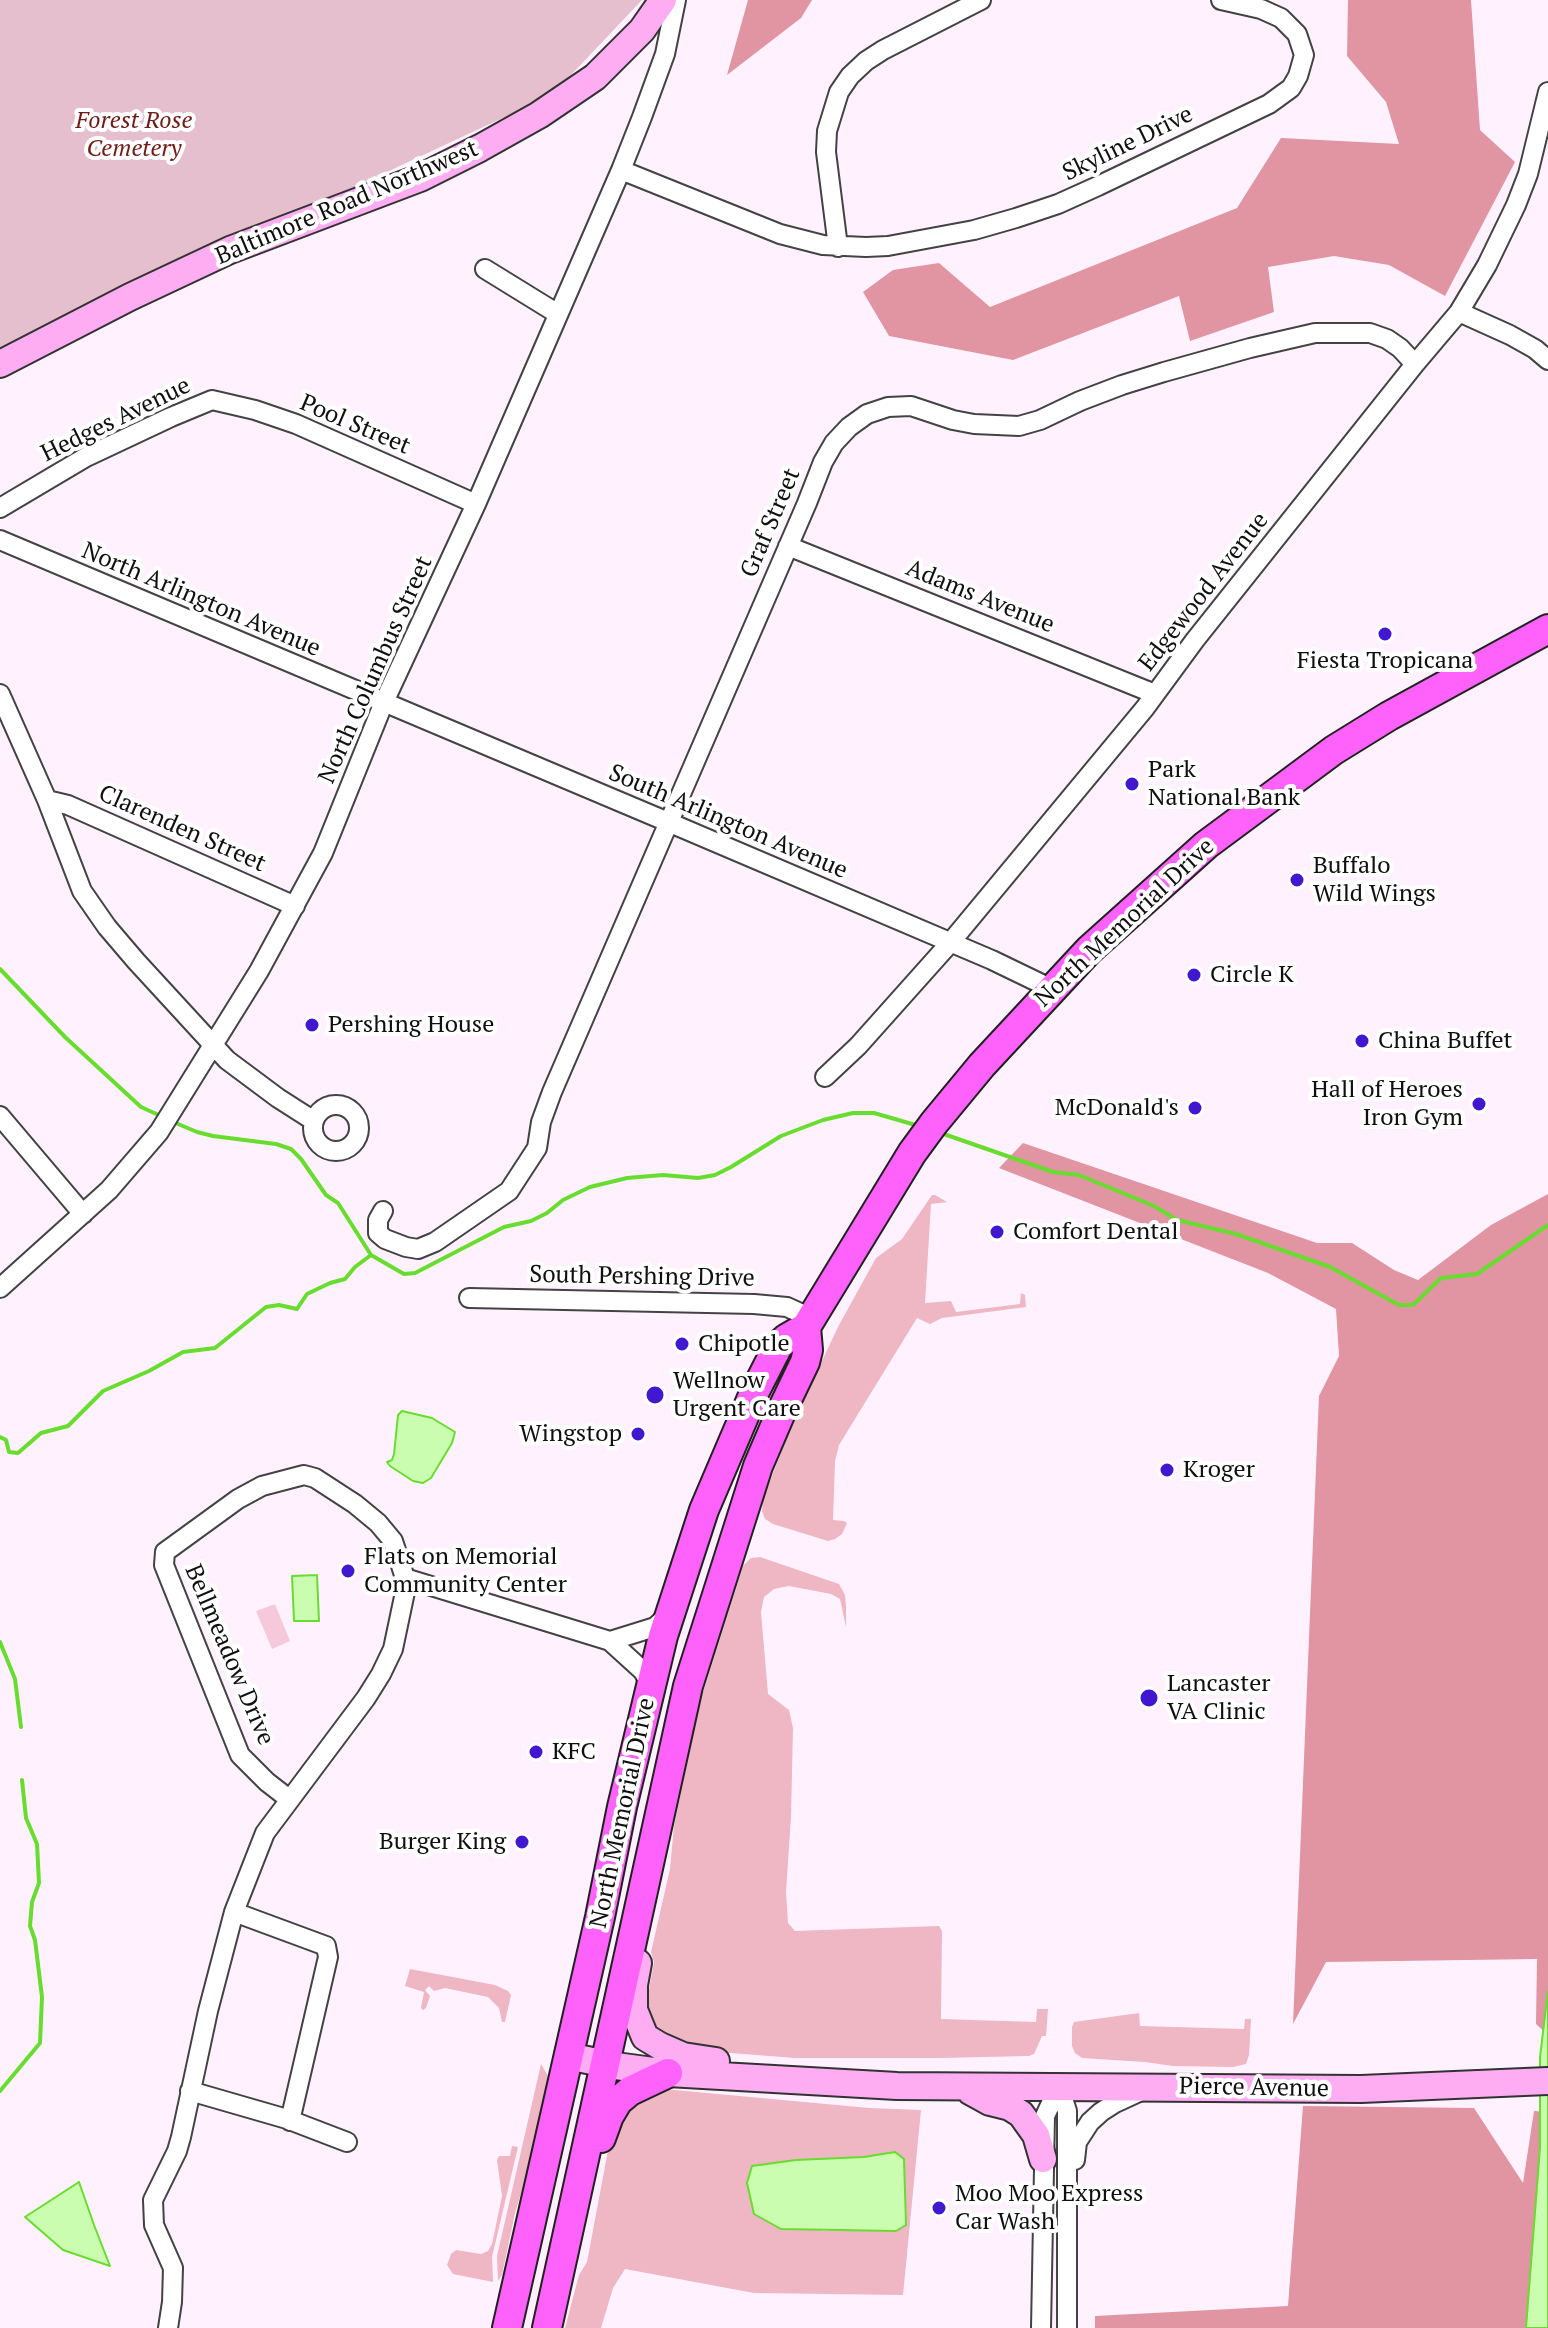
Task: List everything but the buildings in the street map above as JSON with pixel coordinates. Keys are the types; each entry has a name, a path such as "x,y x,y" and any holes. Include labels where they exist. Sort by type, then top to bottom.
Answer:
{"main road":[{"name":"North Memorial Drive","path":"507,2328 622,1807 669,1614 704,1510 754,1393 778,1346 808,1323 912,1153 958,1094 1089,950 1206,845 1334,750 1389,716 1548,629"},
{"name":"North Memorial Drive","path":"547,2328 688,1686 758,1466 805,1362 808,1323"},
{"name":"North Memorial Drive","path":"566,2242 580,2227 601,2139 618,2101 630,2091 668,2073"}],"street":[{"name":"Baltimore Road Northwest","path":"0,364 230,250 420,178 480,148 539,115 595,77 642,30 663,0"},
{"name":"North Columbus Street","path":"0,1288 83,1214 139,1157 167,1121 259,971 323,853 384,702 476,504 621,170 665,54 676,0"},
{"path":"838,247 826,152 829,121 839,92 866,61 981,0"},
{"name":"Skyline Drive","path":"621,170 801,242 866,247 902,244 974,230 1058,204 1269,104 1286,93 1298,76 1304,55 1297,34 1281,18 1261,9 1221,0"},
{"name":"Edgewood Avenue","path":"825,1077 858,1046 950,943 1155,694 1459,312 1503,235 1543,142 1548,92"},
{"path":"485,269 558,314"},
{"path":"1459,312 1510,335 1548,360"},
{"name":"Graf Street","path":"383,1211 378,1220 378,1233 395,1243 418,1249 435,1242 509,1191 537,1148 541,1122 552,1092 823,462 834,443 849,427 867,414 888,407 911,406 974,424 1019,426 1122,385 1250,348 1315,333 1370,333 1387,339 1415,364"},
{"name":"Pool Street","path":"212,400 296,424 476,504"},
{"name":"Hedges Avenue","path":"0,508 86,457 212,400"},
{"name":"North Arlington Avenue","path":"0,540 384,702"},
{"name":"Adams Avenue","path":"788,546 1155,694"},
{"path":"0,694 47,800 82,891 107,927 227,1060 314,1121"},
{"name":"South Arlington Avenue","path":"384,702 1052,989"},
{"name":"Clarenden Street","path":"47,800 68,805 295,906"},
{"path":"0,1116 83,1214"},
{"name":"South Pershing Drive","path":"469,1298 765,1304 787,1307 808,1323"},
{"name":"Bellmeadow Drive","path":"168,2328 173,2268 154,2225 153,2200 177,2151 234,1912 265,1833 381,1674 393,1649 403,1608 405,1578 393,1541 378,1523 355,1504 315,1478 304,1475 262,1486 238,1499 179,1539 165,1552 164,1565 240,1755 289,1799"},
{"path":"405,1578 610,1641 643,1671 651,1686"},
{"path":"610,1641 655,1627 669,1614"},
{"name":"Pierce Avenue","path":"657,1824 656,1863 634,1985 634,2010 638,2024 645,2037 683,2056 758,2067 775,2078"},
{"path":"234,1912 326,1946 328,1957 290,2121"},
{"name":"Pierce Avenue","path":"568,2056 668,2073 897,2086 1361,2089 1548,2081"},
{"name":"Pierce Avenue","path":"960,2086 1021,2114 1036,2135 1043,2159"},
{"path":"1041,2328 1045,2116 1059,2086"},
{"path":"1059,2086 1067,2111 1067,2328"},
{"path":"1067,2194 1081,2132 1101,2112 1151,2087"},
{"path":"190,2091 347,2142"}],"shaded area":[{"path":"748,0 812,0 801,18 727,75"},
{"path":"1348,0 1471,0 1480,130 1515,162 1445,296 1389,265 1334,256 1268,267 1274,312 1190,341 1179,296 1013,360 889,336 863,292 893,270 939,263 990,307 1237,208 1281,138 1399,144 1386,102 1347,56"},
{"path":"1023,1143 1317,1243 1352,1243 1394,1270 1418,1280 1491,1225 1548,1194 1548,2035 1536,2024 1537,1959 1326,1962 1293,2024 1319,1396 1339,1356 1336,1309 1268,1273 999,1168"},
{"path":"932,1195 947,1202 931,1204 925,1303 951,1301 956,1312 1020,1304 1021,1293 1025,1295 1026,1307 942,1318 930,1324 917,1318 839,1445 835,1461 833,1520 847,1523 842,1534 828,1541 773,1524 765,1519 763,1499 793,1422 839,1325 876,1258 902,1239"},
{"path":"402,1411 432,1418 455,1432 452,1443 431,1478 423,1483 413,1481 387,1462 392,1460 394,1454 398,1415"},
{"path":"760,1557 839,1584 845,1595 846,1607 846,1627 840,1599 831,1594 789,1586 774,1589 764,1597 761,1612 768,1694 789,1710 793,1728 786,1892 788,1923 795,1931 939,1926 942,1931 941,2019 1036,2022 1037,2009 1048,2009 1046,2036 1042,2036 1034,2054 940,2058 795,2058 693,2050 659,2034 650,2021 646,2006 654,1962 651,1952 670,1869 674,1826 700,1702 743,1566 751,1558"},
{"path":"317,1575 319,1621 294,1621 292,1576"},
{"path":"275,1604 290,1641 272,1649 256,1611"},
{"path":"410,1969 495,1985 508,1991 511,1995 505,2022 502,2022 499,2008 488,1997 445,1988 434,1991 429,1986 425,1990 430,1996 423,2010 424,1992 405,1986"},
{"path":"1548,1991 1548,2328 1526,2328 1540,2148 1540,2057"},
{"path":"1139,2013 1140,2026 1244,2029 1245,2019 1251,2019 1246,2064 1233,2067 1173,2066 1082,2058 1075,2053 1072,2046 1074,2022"},
{"path":"541,2064 548,2076 529,2167 498,2281 497,2256"},
{"path":"664,2089 921,2110 903,2295 754,2293 625,2269 613,2288 601,2328 565,2328 579,2275 587,2262 612,2129 630,2102","holes":["895,2152 906,2225 896,2231 822,2231 752,2166"]},
{"path":"1303,2106 1474,2108 1523,2183 1534,2111 1548,2112 1548,2328 1095,2328 1095,2316 1288,2306"},
{"path":"512,2146 518,2147 492,2257 493,2282 453,2274 447,2265 456,2250 481,2254 488,2251 492,2244 502,2196 497,2160 499,2156 510,2156"},
{"path":"895,2152 904,2159 906,2225 896,2231 781,2229 754,2214 747,2183 752,2166"},
{"path":"79,2182 110,2266 63,2250 25,2217"}],"green space":[{"name":"Forest Rose Cemetery","path":"0,0 642,0 552,95 346,191 226,239 0,352"}],"waterway":[{"path":"0,969 65,1037 141,1107 163,1117"},
{"path":"0,1437 6,1440 9,1452 18,1453 41,1433 68,1426 103,1391 183,1352 215,1348 266,1307 279,1305 297,1309 307,1294 345,1279 371,1255 404,1274 415,1273 504,1227 531,1221 590,1187 627,1178 663,1175 698,1178 715,1175 781,1136 823,1120 853,1113 874,1113 919,1126"},
{"path":"171,1121 213,1136 276,1144 291,1149 326,1195 338,1203 371,1255"},
{"path":"938,1132 1053,1172 1079,1175 1154,1206 1177,1220 1236,1234 1330,1267 1399,1305 1413,1305 1441,1278 1477,1274 1548,1225"},
{"path":"0,1642 15,1679 21,1727"},
{"path":"0,2091 40,2043 42,1997 35,1940 30,1926 32,1902 39,1883 37,1844 26,1818 22,1780"}],"place":[{"name":"Fiesta Tropicana","path":"1385,634"},
{"name":"Park National Bank","path":"1132,784"},
{"name":"Buffalo Wild Wings","path":"1297,880"},
{"name":"Circle K","path":"1194,975"},
{"name":"Pershing House","path":"312,1025"},
{"name":"China Buffet","path":"1362,1041"},
{"name":"Hall of Heroes Iron Gym","path":"1479,1104"},
{"name":"McDonald's","path":"1195,1108"},
{"name":"Comfort Dental","path":"997,1232"},
{"name":"Chipotle","path":"682,1344"},
{"name":"Wellnow Urgent Care","path":"655,1395"},
{"name":"Wingstop","path":"638,1434"},
{"name":"Kroger","path":"1167,1470"},
{"name":"Flats on Memorial Community Center","path":"348,1571"},
{"name":"Lancaster VA Clinic","path":"1149,1698"},
{"name":"KFC","path":"536,1752"},
{"name":"Burger King","path":"522,1842"},
{"name":"Moo Moo Express Car Wash","path":"939,2208"}]}
